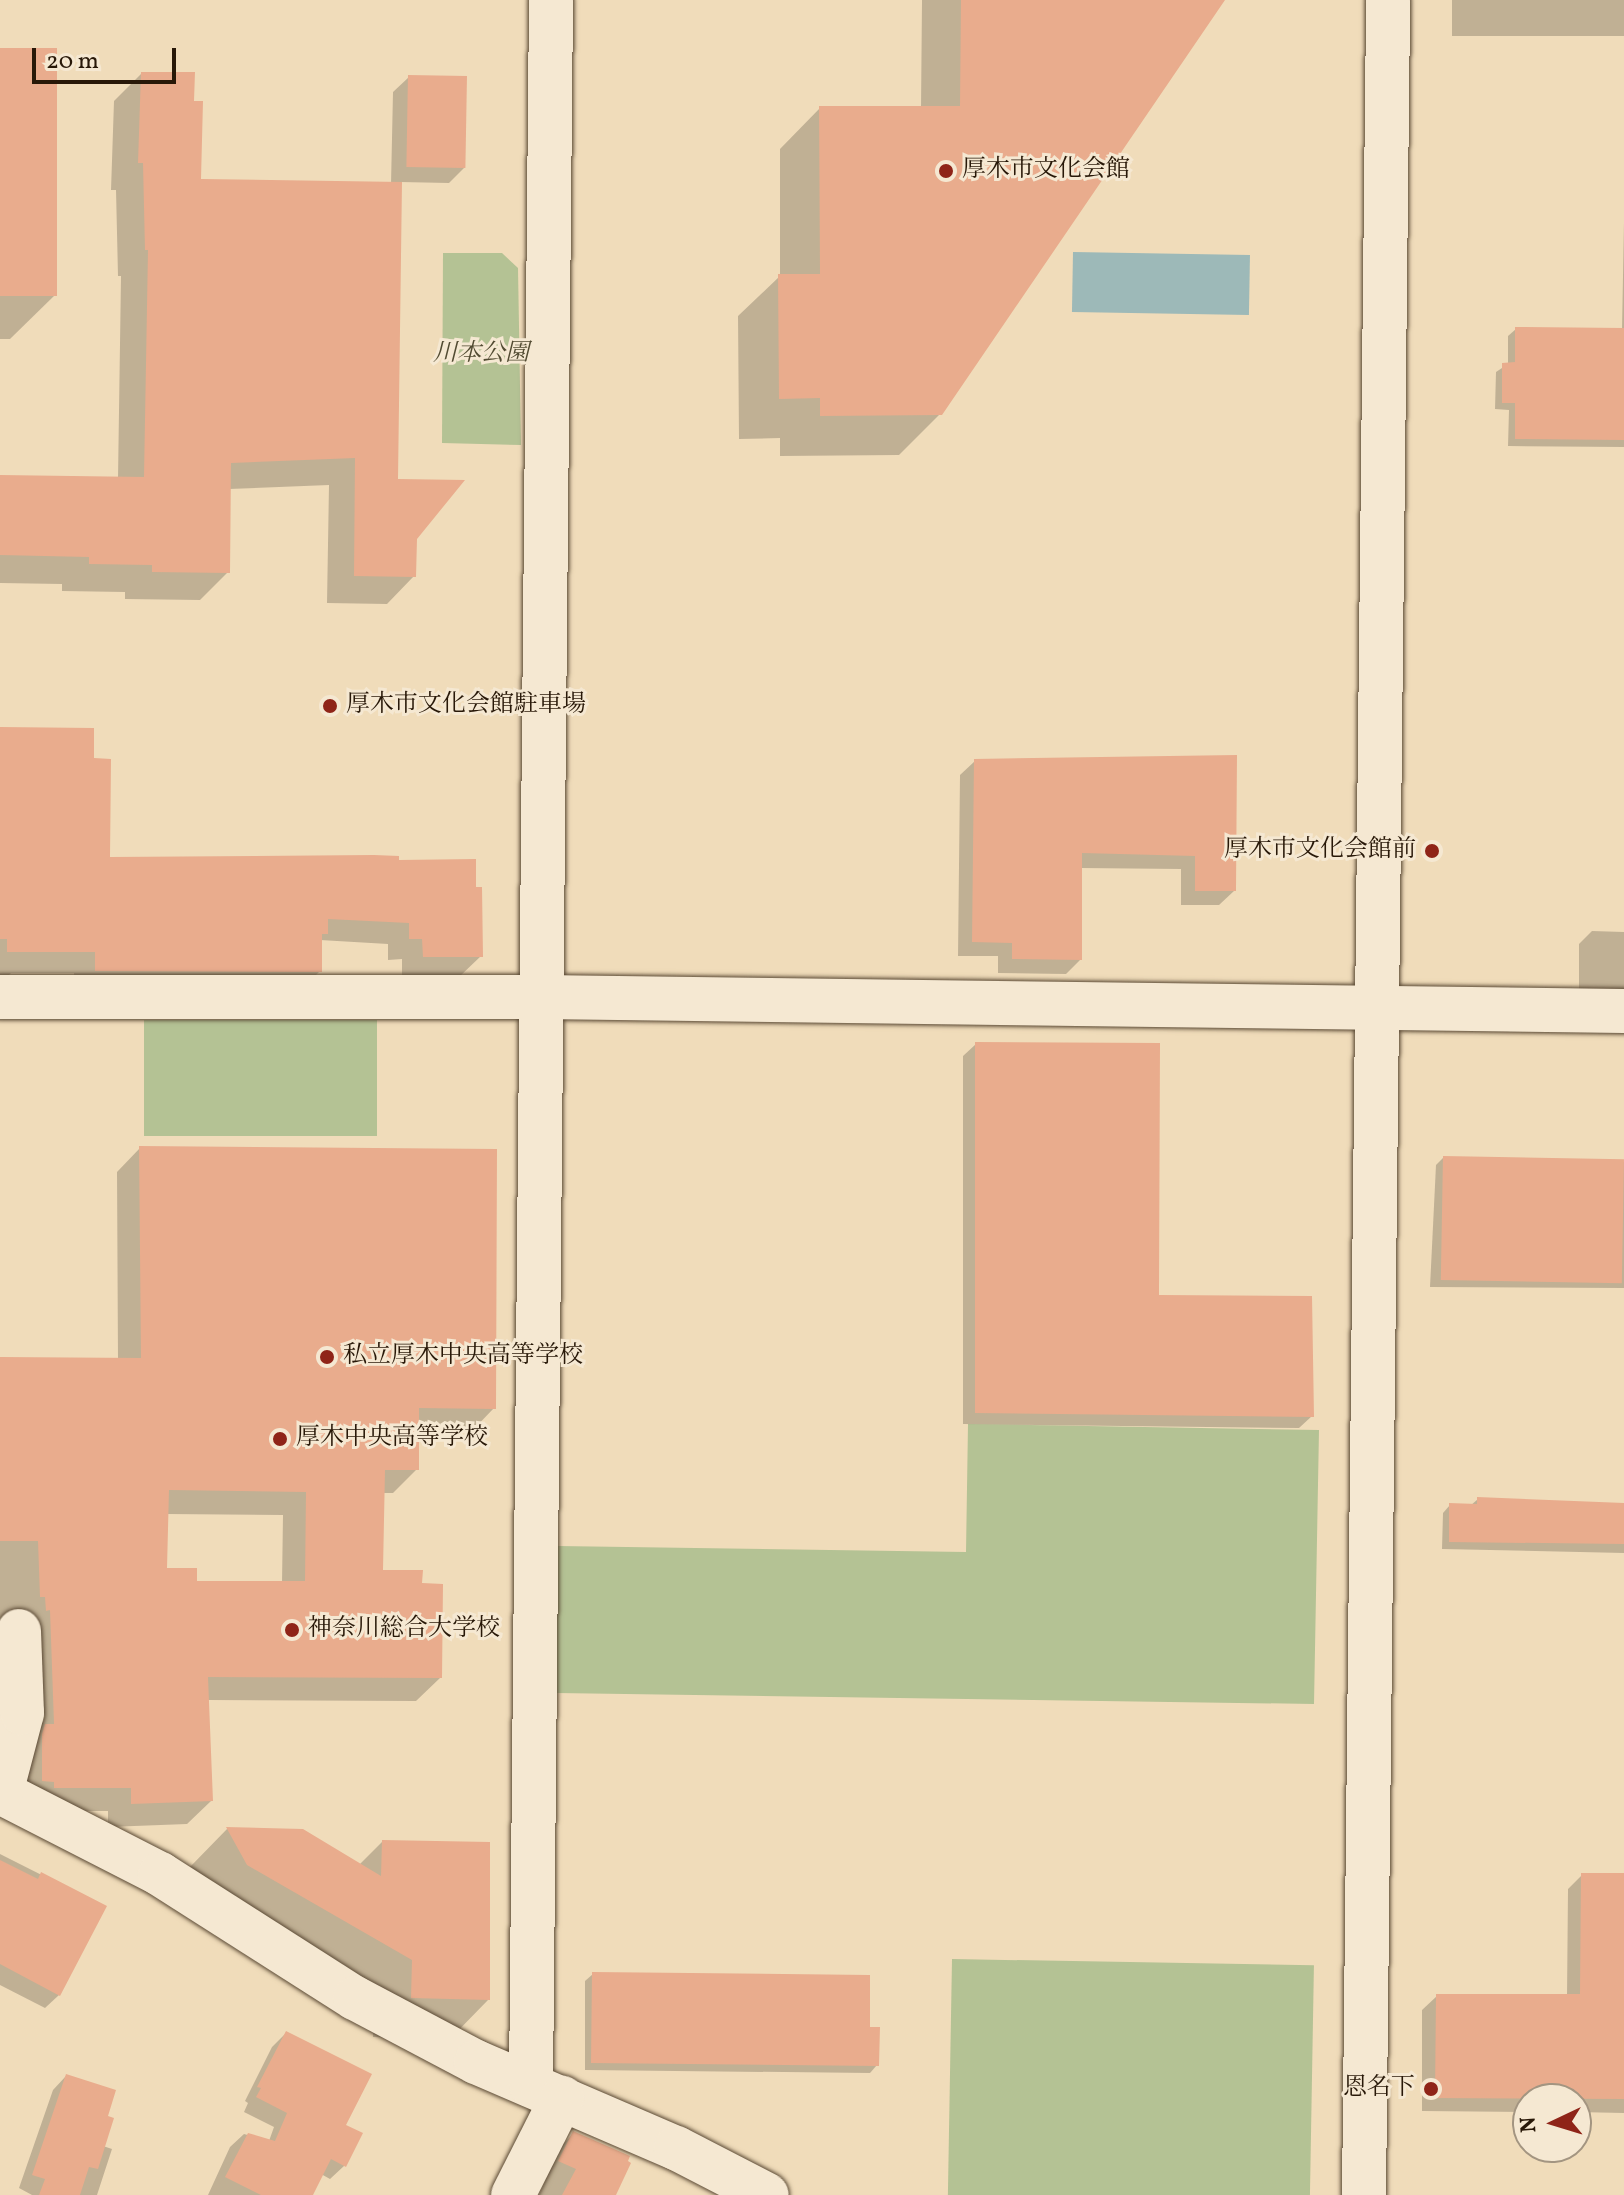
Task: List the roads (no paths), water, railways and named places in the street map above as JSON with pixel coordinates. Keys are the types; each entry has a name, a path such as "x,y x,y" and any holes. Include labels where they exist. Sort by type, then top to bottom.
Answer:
{"street":[{"path":"513,2195 546,2092 541,997 551,0"},
{"path":"1364,2195 1388,0"},
{"path":"0,997 541,997 1624,1011"},
{"path":"19,1631 22,1713 1,1792 160,1874 355,1998 476,2062 676,2148 767,2195"}],"water":[{"path":"1073,252 1250,255 1249,315 1072,312"}],"place":[{"name":"厚木市文化会館","path":"946,171"},
{"name":"厚木市文化会館駐車場","path":"330,706"},
{"name":"厚木市文化会館前","path":"1432,851"},
{"name":"私立厚木中央高等学校","path":"327,1357"},
{"name":"厚木中央高等学校","path":"280,1439"},
{"name":"神奈川総合大学校","path":"292,1630"},
{"name":"恩名下","path":"1431,2089"}],"park label":[{"name":"川本公園","path":"481,355"}]}
